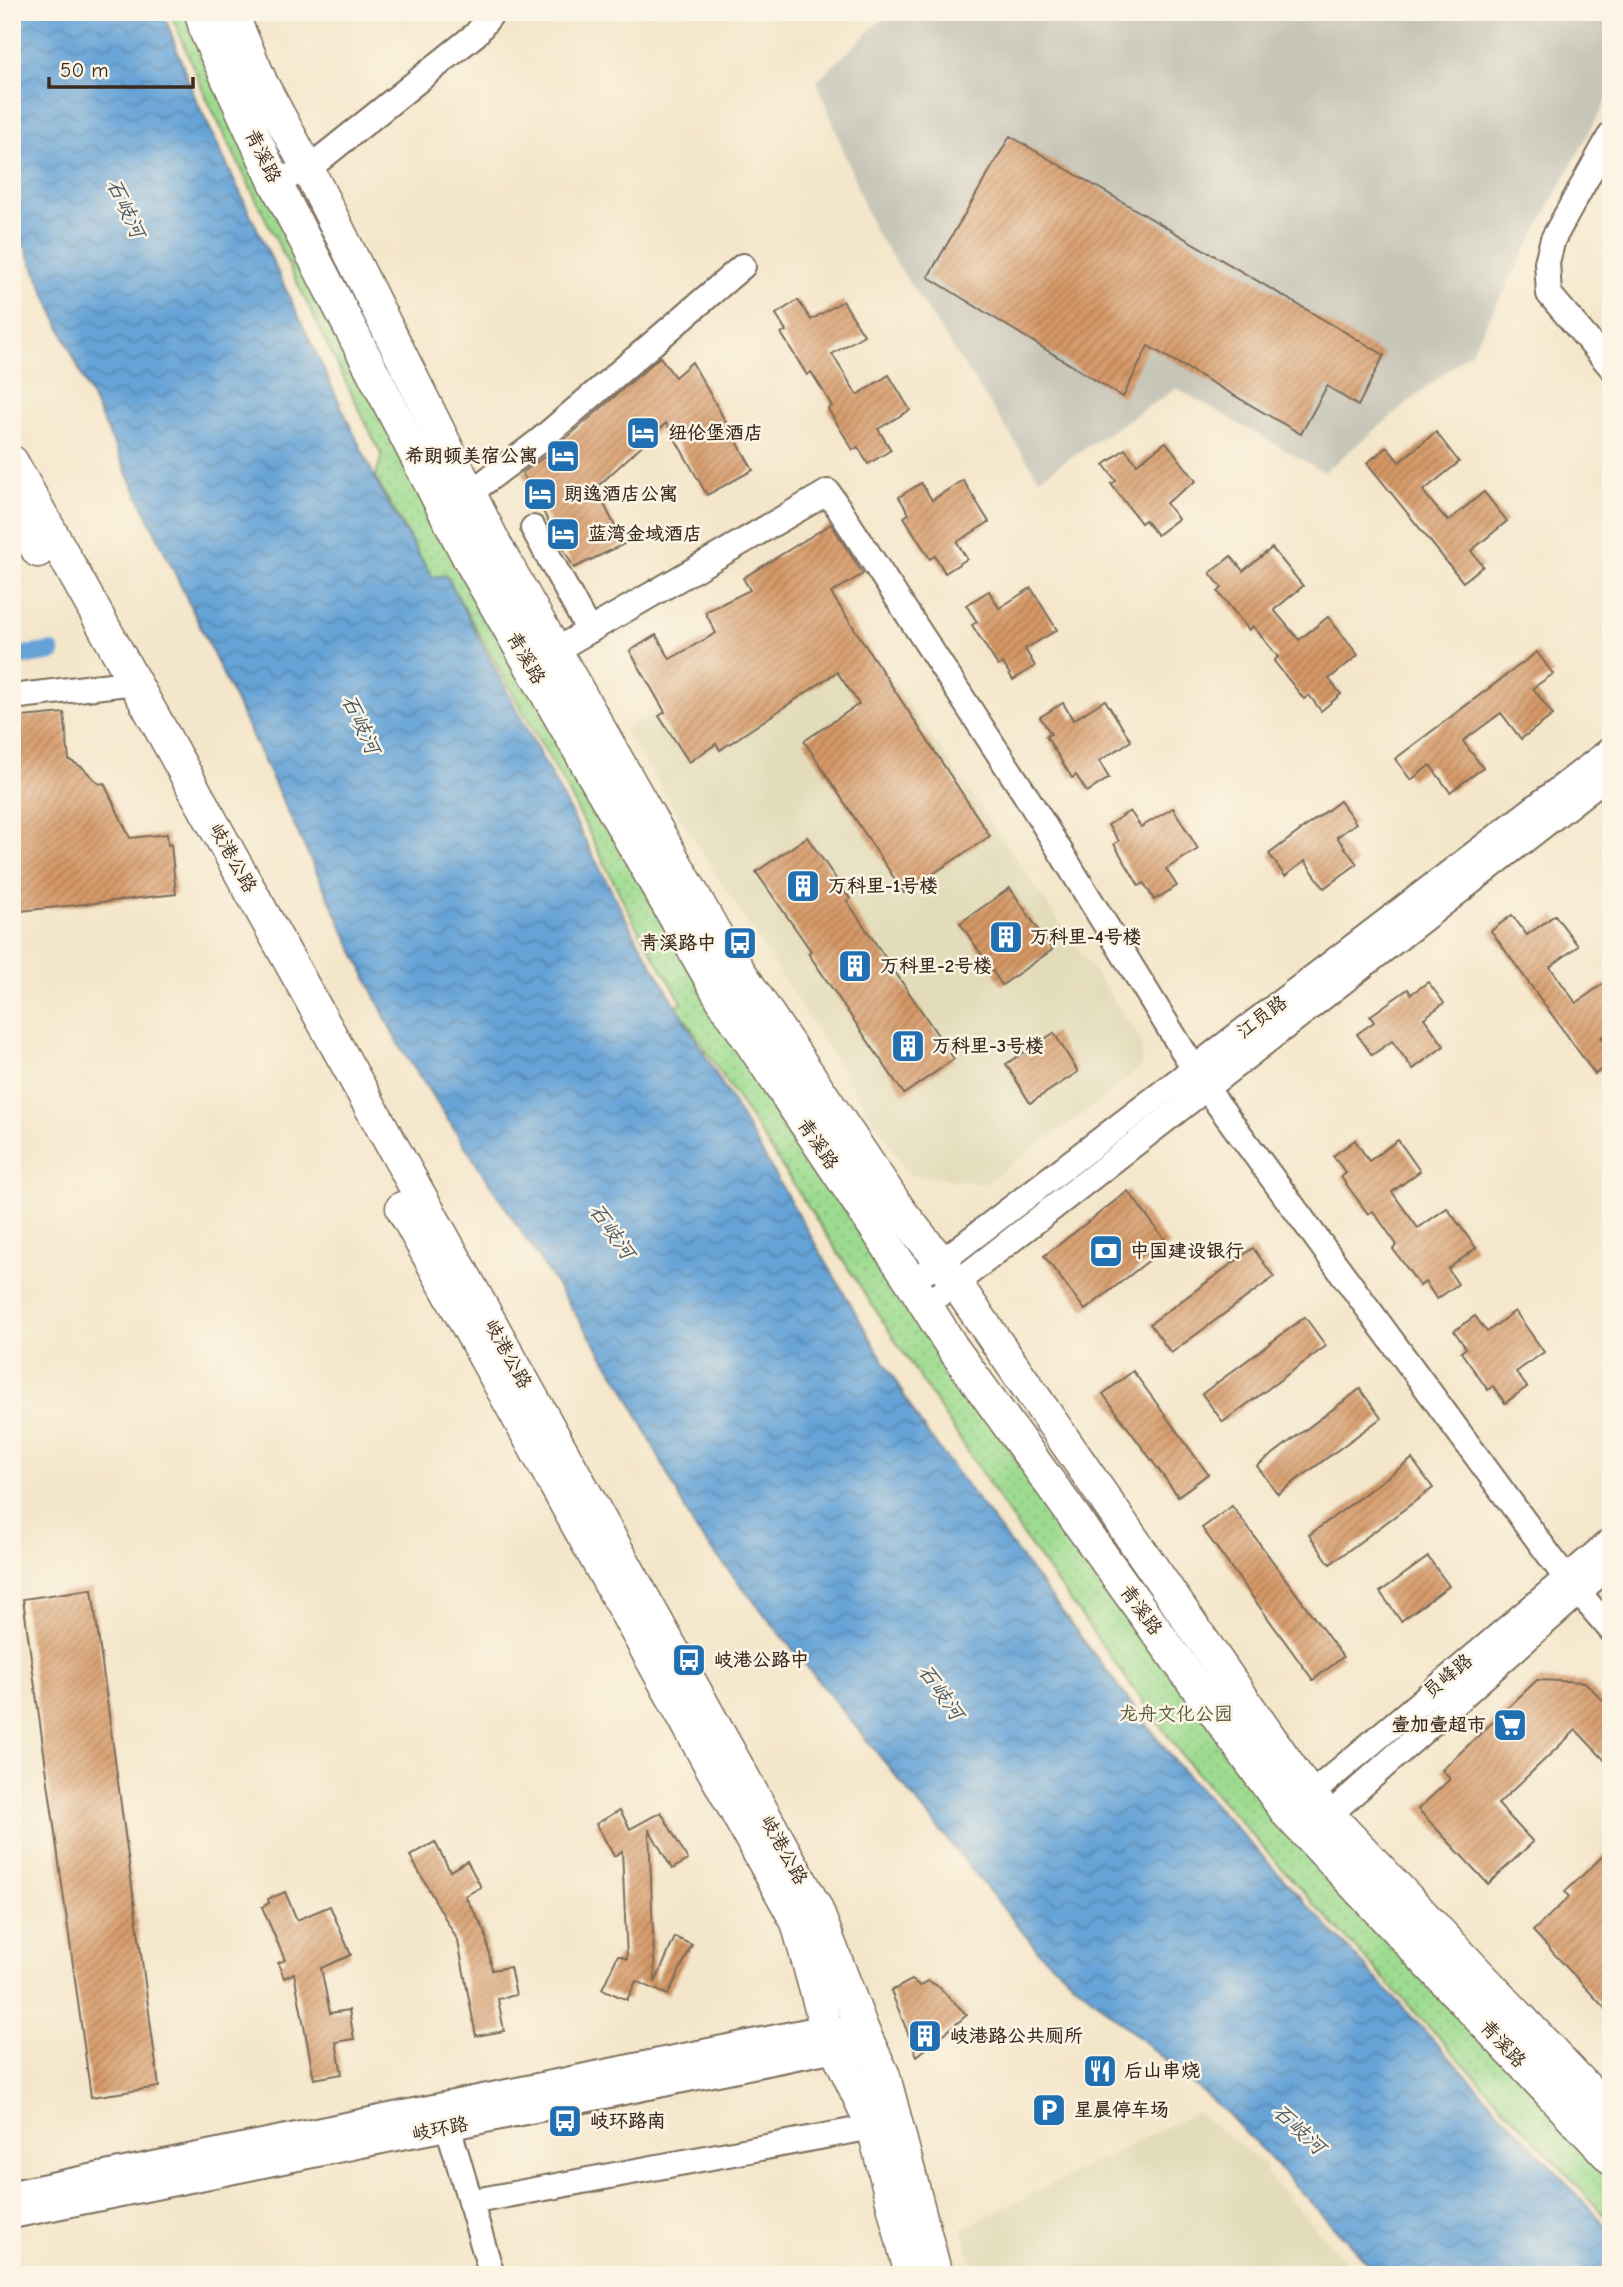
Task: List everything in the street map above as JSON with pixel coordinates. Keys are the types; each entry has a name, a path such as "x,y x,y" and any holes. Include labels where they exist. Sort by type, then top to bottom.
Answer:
{"main road":[{"name":"青溪路","path":"201,12 206,32 275,182 458,503 495,544 723,947 901,1212 948,1273 1307,1814 1611,2114"},
{"name":"青溪路","path":"231,12 261,83 308,169 458,503 468,557 723,1001 952,1347 1307,1814 1611,2158"},
{"name":"岐港公路","path":"12,462 125,683 797,1922 831,2038 873,2127 911,2275"},
{"name":"岐港公路","path":"12,507 125,683 816,1908 863,2031 884,2076 936,2275"}],"street":[{"path":"275,182 308,169 476,34 493,12"},
{"path":"1611,134 1553,239 1547,262 1549,294 1611,367"},
{"path":"458,503 539,441 743,266"},
{"path":"556,650 828,492 1025,794 1200,1078 1572,1586 1611,1630"},
{"path":"533,528 589,631"},
{"path":"12,697 125,683"},
{"name":"江员路","path":"918,1293 948,1273 1200,1078 1611,749"},
{"name":"江员路","path":"1200,1078 1611,774"},
{"name":"员峰路","path":"1307,1814 1572,1586 1611,1540"},
{"name":"员峰路","path":"1572,1586 1611,1564"},
{"name":"岐环路","path":"12,2193 445,2116 863,2031"},
{"path":"445,2116 492,2275"},
{"name":"岐环路","path":"12,2216 445,2116"},
{"path":"470,2202 873,2127"}],"shaded area":[{"path":"890,12 1611,12 1611,92 1472,350 1324,472 1177,388 1039,478 873,228 817,81"},
{"path":"835,597 1141,1040 1142,1066 1084,1113 984,1184 909,1175 624,730 732,665"},
{"path":"1197,2112 1263,2163 1268,2176 1358,2275 975,2275 962,2229"}],"green space":[{"name":"龙舟文化公园","path":"170,12 194,12 657,914 867,1245 1039,1492 1452,2003 1611,2174 1611,2222 1304,1893 1187,1762 1021,1533 677,1006 682,1002 636,926 569,793 446,575 432,577 375,477 382,456 205,95"}],"water":[{"name":"石岐河","path":"12,12 163,12 193,93 383,495 432,577 446,575 632,930 921,1425 1179,1767 1611,2231 1611,2275 1379,2275 1228,2114 1039,1952 695,1529 624,1388 397,1042 89,392 12,218"}],"building":[{"path":"1010,136 1384,355 1358,406 1327,386 1301,434 1148,346 1123,397 928,277"},
{"path":"798,300 811,320 843,301 864,335 832,354 857,395 889,375 910,410 878,429 891,450 868,464 858,447 853,450 828,409 832,406 822,389 811,372 807,375 781,333 786,331 776,314"},
{"path":"660,357 675,377 692,362 753,470 707,495 666,423 596,488 624,544 574,568 522,473 548,454"},
{"path":"1436,432 1459,462 1423,491 1448,521 1484,492 1507,521 1471,551 1483,566 1463,582 1367,463 1387,447 1399,462"},
{"path":"1166,442 1196,481 1166,503 1178,519 1157,535 1145,520 1141,523 1111,484 1116,481 1104,465 1125,449 1137,464"},
{"path":"963,480 989,522 957,542 967,559 945,573 935,556 930,559 904,517 909,514 899,497 921,483 932,500"},
{"path":"831,524 863,574 831,593 990,836 904,893 804,741 859,704 837,672 720,750 716,744 689,762 659,716 665,712 630,651 656,635 670,659 716,633 705,612 750,590 743,578"},
{"path":"1272,548 1303,586 1274,610 1299,640 1328,617 1358,655 1329,679 1341,694 1321,711 1309,695 1304,699 1274,661 1278,657 1253,626 1249,630 1218,592 1222,588 1210,573 1231,556 1243,571"},
{"path":"1031,588 1057,630 1025,649 1035,666 1013,680 1003,663 998,666 972,625 977,622 966,605 989,591 999,608"},
{"path":"1537,652 1553,674 1533,688 1553,715 1521,739 1501,713 1463,741 1483,768 1450,792 1430,765 1411,780 1395,759"},
{"path":"1105,700 1131,741 1099,761 1109,778 1087,792 1076,775 1072,778 1046,736 1051,734 1040,717 1063,703 1073,720"},
{"path":"64,713 69,760 82,767 99,784 104,783 130,838 167,834 168,845 171,844 176,894 12,912 12,718"},
{"path":"1340,801 1356,823 1337,837 1357,864 1324,888 1305,861 1285,876 1269,854"},
{"path":"1173,808 1198,849 1166,869 1177,886 1154,900 1144,883 1139,886 1114,844 1119,841 1108,825 1130,811 1141,827"},
{"path":"807,837 954,1059 904,1094 756,872"},
{"name":"万科里-4号楼","path":"1010,888 1052,950 1002,985 960,923"},
{"path":"1512,915 1527,935 1555,915 1578,946 1550,967 1576,1003 1604,983 1611,992 1611,1030 1601,1038 1611,1051 1611,1063 1595,1074 1491,931"},
{"path":"1428,982 1444,1003 1424,1018 1444,1046 1413,1069 1392,1041 1372,1055 1357,1034 1374,1022 1370,1016 1408,989 1411,994"},
{"path":"1054,1033 1078,1072 1030,1103 1006,1064"},
{"path":"1355,1140 1369,1161 1398,1140 1420,1171 1392,1192 1418,1228 1447,1208 1476,1248 1448,1269 1458,1284 1437,1299 1425,1282 1420,1286 1393,1249 1397,1245 1373,1211 1368,1214 1341,1177 1346,1173 1333,1156"},
{"name":"中国建设银行","path":"1128,1191 1169,1245 1085,1310 1044,1256"},
{"path":"1253,1248 1274,1277 1171,1353 1150,1324"},
{"path":"1515,1311 1544,1352 1516,1372 1527,1387 1505,1403 1493,1386 1488,1390 1461,1352 1466,1348 1454,1331 1475,1316 1487,1332"},
{"path":"1305,1317 1326,1346 1223,1422 1202,1394"},
{"path":"1133,1371 1208,1474 1178,1496 1103,1394"},
{"path":"1360,1389 1381,1418 1278,1494 1257,1466"},
{"path":"1412,1459 1433,1488 1330,1564 1309,1535"},
{"path":"1232,1506 1343,1657 1313,1680 1202,1528"},
{"path":"1428,1557 1449,1586 1401,1621 1380,1592"},
{"path":"92,1589 159,2087 91,2097 23,1599"},
{"path":"1537,1680 1585,1682 1611,1709 1611,1767 1576,1730 1498,1804 1533,1842 1488,1884 1418,1809 1450,1779 1442,1770"},
{"path":"620,1810 630,1829 661,1812 688,1860 672,1869 649,1829 655,1983 675,1937 692,1945 668,1995 636,1981 627,2000 602,1989 618,1955 627,1959 622,1851 614,1856 596,1824"},
{"path":"435,1842 450,1871 467,1861 481,1887 465,1896 485,1931 492,1970 510,1967 516,1995 498,1999 504,2031 476,2036 458,1941 410,1856"},
{"path":"1611,1848 1611,2015 1533,1931 1569,1897 1565,1892"},
{"path":"285,1892 297,1920 330,1906 351,1955 321,1968 330,2013 349,2010 354,2039 336,2042 342,2074 314,2079 294,1973 284,1978 278,1963 285,1960 262,1907 269,1903 268,1899"},
{"name":"岐港路公共厕所","path":"912,1980 920,1986 928,1981 938,1986 967,2015 917,2056 891,1991"}],"waterway":[{"path":"12,657 51,652"}],"place":[{"name":"纽伦堡酒店","path":"643,433"},
{"name":"希朗顿美宿公寓","path":"563,456"},
{"name":"朗逸酒店公寓","path":"540,494"},
{"name":"蓝湾金域酒店","path":"563,534"},
{"name":"万科里-1号楼","path":"803,886"},
{"name":"万科里-4号楼","path":"1006,937"},
{"name":"青溪路中","path":"740,943"},
{"name":"万科里-2号楼","path":"855,966"},
{"name":"万科里-3号楼","path":"908,1046"},
{"name":"中国建设银行","path":"1106,1251"},
{"name":"岐港公路中","path":"689,1660"},
{"name":"壹加壹超市","path":"1510,1725"},
{"name":"岐港路公共厕所","path":"925,2036"},
{"name":"后山串烧","path":"1100,2071"},
{"name":"星晨停车场","path":"1049,2110"},
{"name":"岐环路南","path":"565,2121"}]}
